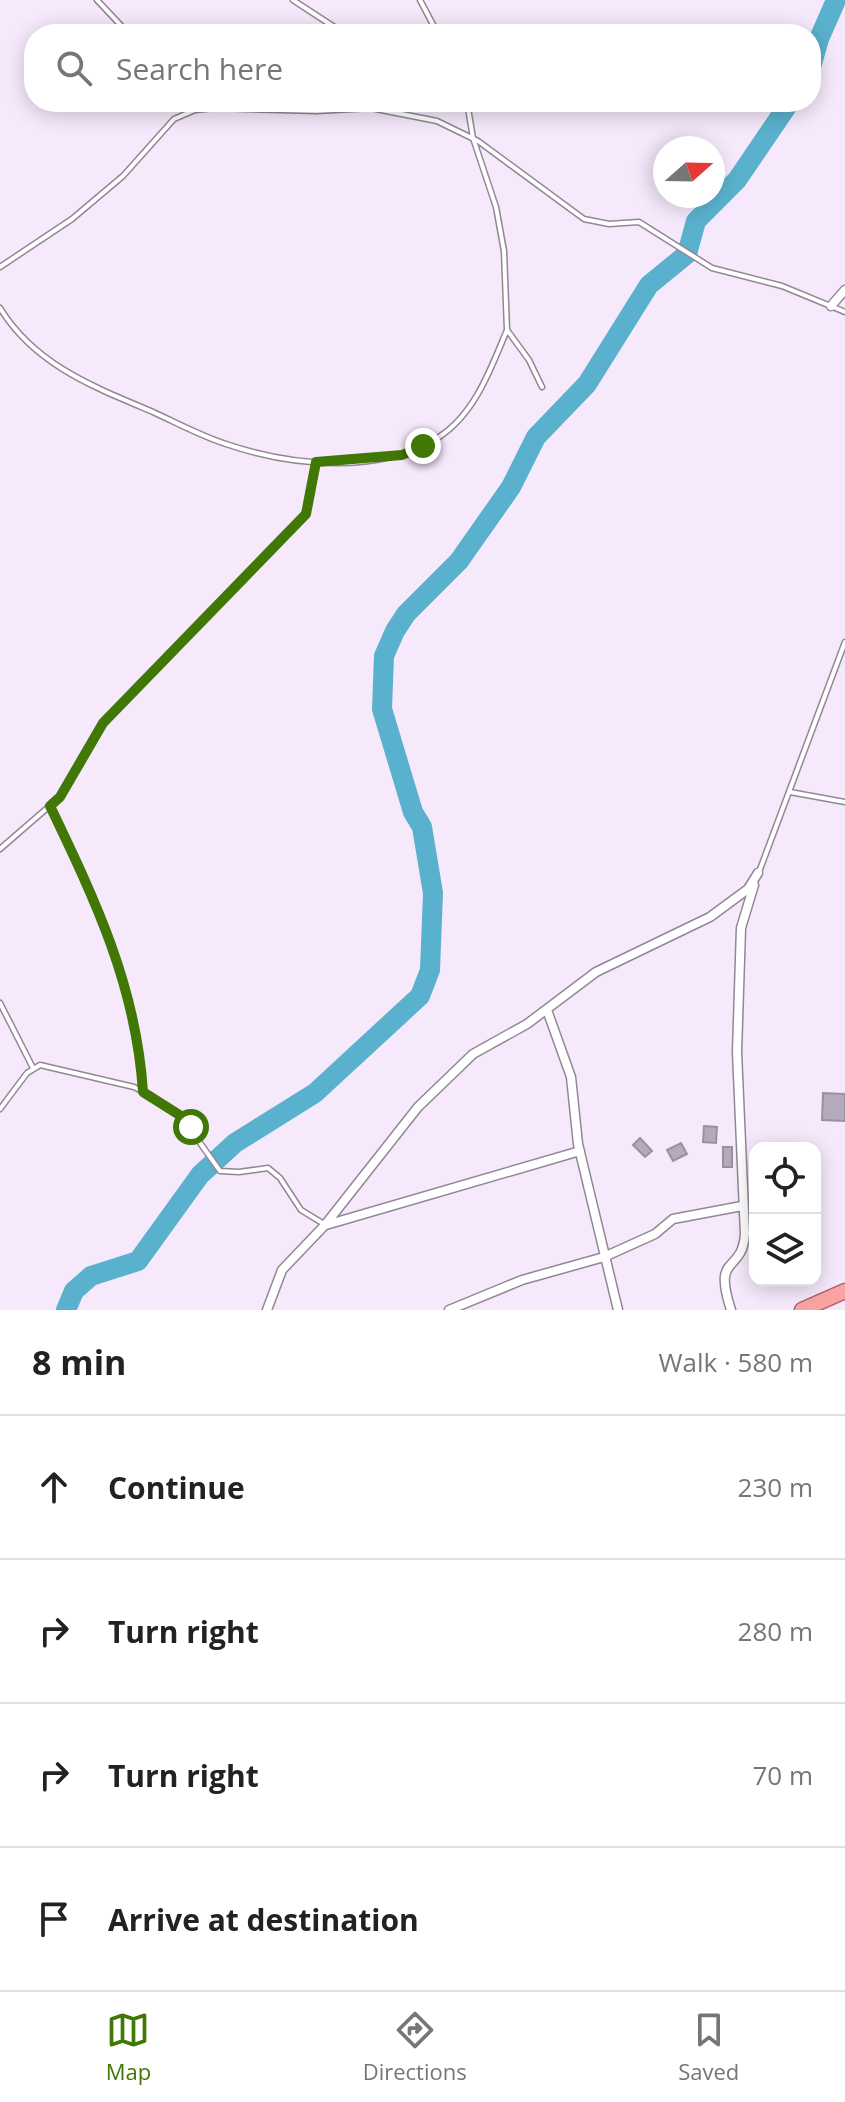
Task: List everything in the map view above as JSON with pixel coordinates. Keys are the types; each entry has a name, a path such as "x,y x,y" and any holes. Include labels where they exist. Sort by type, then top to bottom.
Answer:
{"highway":[{"path":"802,1310 845,1291"}],"street":[{"path":"831,306 845,290"},
{"path":"267,1310 282,1270 325,1225 418,1107 473,1054 547,1010 596,972 710,917 748,889 758,873"},
{"path":"731,1310 723,1285 724,1273 744,1249 737,1052 741,928 758,873"},
{"path":"547,1010 571,1077 580,1151 618,1310"},
{"path":"325,1225 580,1151"},
{"path":"449,1310 522,1280 604,1257 655,1234 673,1219 742,1206"}],"lane":[{"path":"97,0 120,24"},
{"path":"293,0 330,24"},
{"path":"420,0 433,24"},
{"path":"0,267 72,219 123,176 174,119 196,112"},
{"path":"391,112 437,121 473,138 584,219 609,224 639,222 712,268 782,286 845,312"},
{"path":"0,308 29,345 84,383 223,443 316,462 402,455 442,435 462,417 476,396 507,330 504,251 496,207 473,138 469,112"},
{"path":"507,330 529,360 542,387"},
{"path":"0,849 60,797 103,723 306,514 316,462"},
{"path":"758,873 845,642"},
{"path":"790,792 845,802"},
{"path":"50,806 108,931 141,1059 143,1092"},
{"path":"0,1003 33,1068"},
{"path":"0,1109 33,1068 40,1065 143,1092 181,1116 220,1171 268,1168 280,1178 301,1210 325,1225"}],"building":[{"path":"823,1093 845,1094 845,1121 822,1120"},
{"path":"704,1126 717,1127 716,1143 703,1142"},
{"path":"640,1138 652,1151 645,1157 633,1145"},
{"path":"681,1143 687,1154 673,1161 667,1150"},
{"path":"723,1147 732,1147 732,1167 723,1167"}],"waterway":[{"path":"821,34 836,0"},
{"path":"66,1310 74,1291 91,1276 138,1261 200,1175 235,1143 315,1093 420,996 430,970 433,893 422,827 413,812 382,709 384,656 406,614 459,561 511,487 536,437 587,384 649,285 687,254 696,221 737,180 783,112"}],"route":[{"path":"191,1127 168,1106 143,1092 141,1059 108,931 50,806 60,797 103,723 306,514 311,501 316,462 377,459 402,455 423,446"}]}
